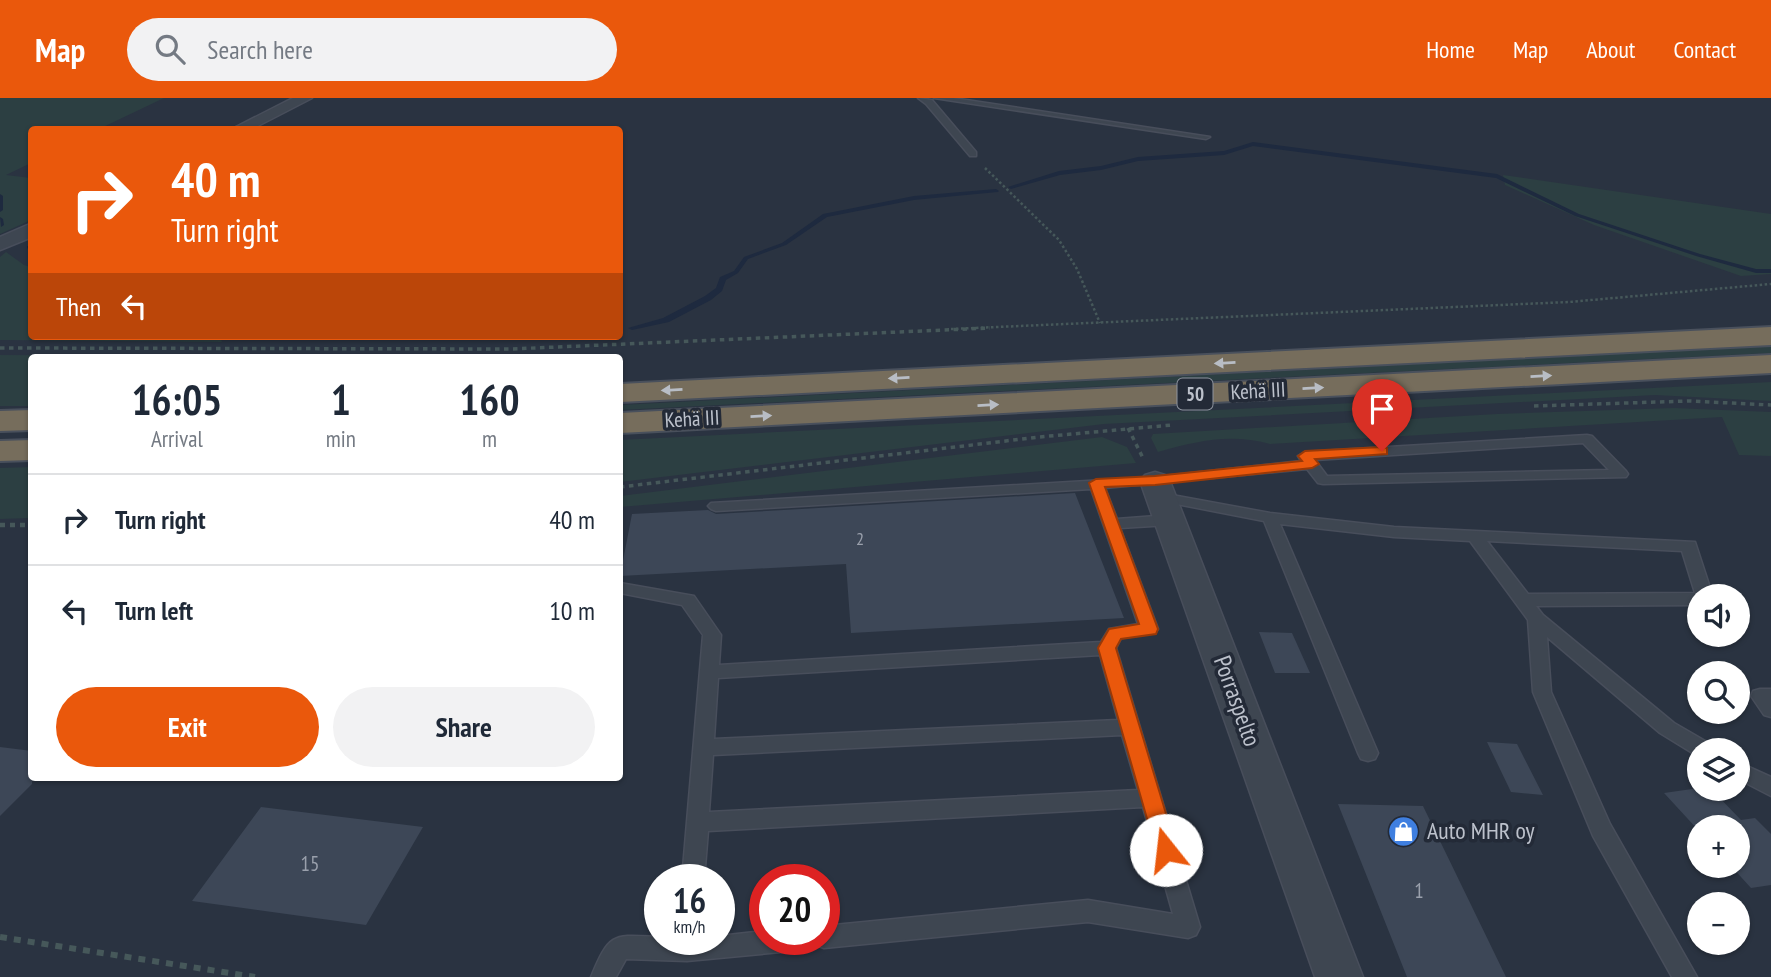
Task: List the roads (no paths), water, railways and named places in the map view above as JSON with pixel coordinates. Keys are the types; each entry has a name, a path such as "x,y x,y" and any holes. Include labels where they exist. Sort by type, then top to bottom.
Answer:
{"highway":[{"path":"1440,353 1604,331 1771,317"},
{"name":"Kehä III","path":"623,393 1771,336"},
{"name":"Kehä III","path":"623,423 1771,364"},
{"path":"0,421 28,420"},
{"path":"0,451 28,450"}],"street":[{"path":"246,126 305,98"},
{"path":"0,244 28,231"},
{"name":"Porraspelto","path":"1161,500 1339,977"}],"lane":[{"path":"922,98 929,102 973,154"},
{"path":"938,98 1206,137"},
{"path":"1587,439 1621,474 1323,480 1312,464 1305,456 1587,439"},
{"path":"1110,524 1161,500 1312,464"},
{"path":"840,935 1088,911 1188,927 1107,648 1115,633 1149,629 1096,483"},
{"path":"716,506 1096,483 1161,500 1270,518 1394,532 1689,546 1701,584"},
{"path":"1270,518 1368,753"},
{"path":"1475,536 1537,619 1667,728 1687,740"},
{"path":"623,589 688,600 712,635 694,864"},
{"path":"1523,600 1687,599"},
{"path":"1537,619 1542,692 1601,828 1685,977"},
{"path":"711,672 1107,648"},
{"path":"1771,696 1760,696 1771,710"},
{"path":"705,747 1130,727"},
{"path":"1750,777 1771,787"},
{"path":"698,822 1151,798"},
{"path":"603,977 620,947 644,946"}],"waterway":[{"path":"1011,187 1059,173 1101,168 1138,159 1224,153 1253,144 1497,176 1577,215 1698,255 1756,271 1771,271"},
{"path":"632,328 666,320 708,298 719,289 723,279 736,272 746,258 784,244 825,215 914,198 996,191"},
{"path":"0,196 0,210"},
{"path":"0,219 1,225"}],"place":[{"name":"Auto MHR oy","path":"1404,831"}]}
